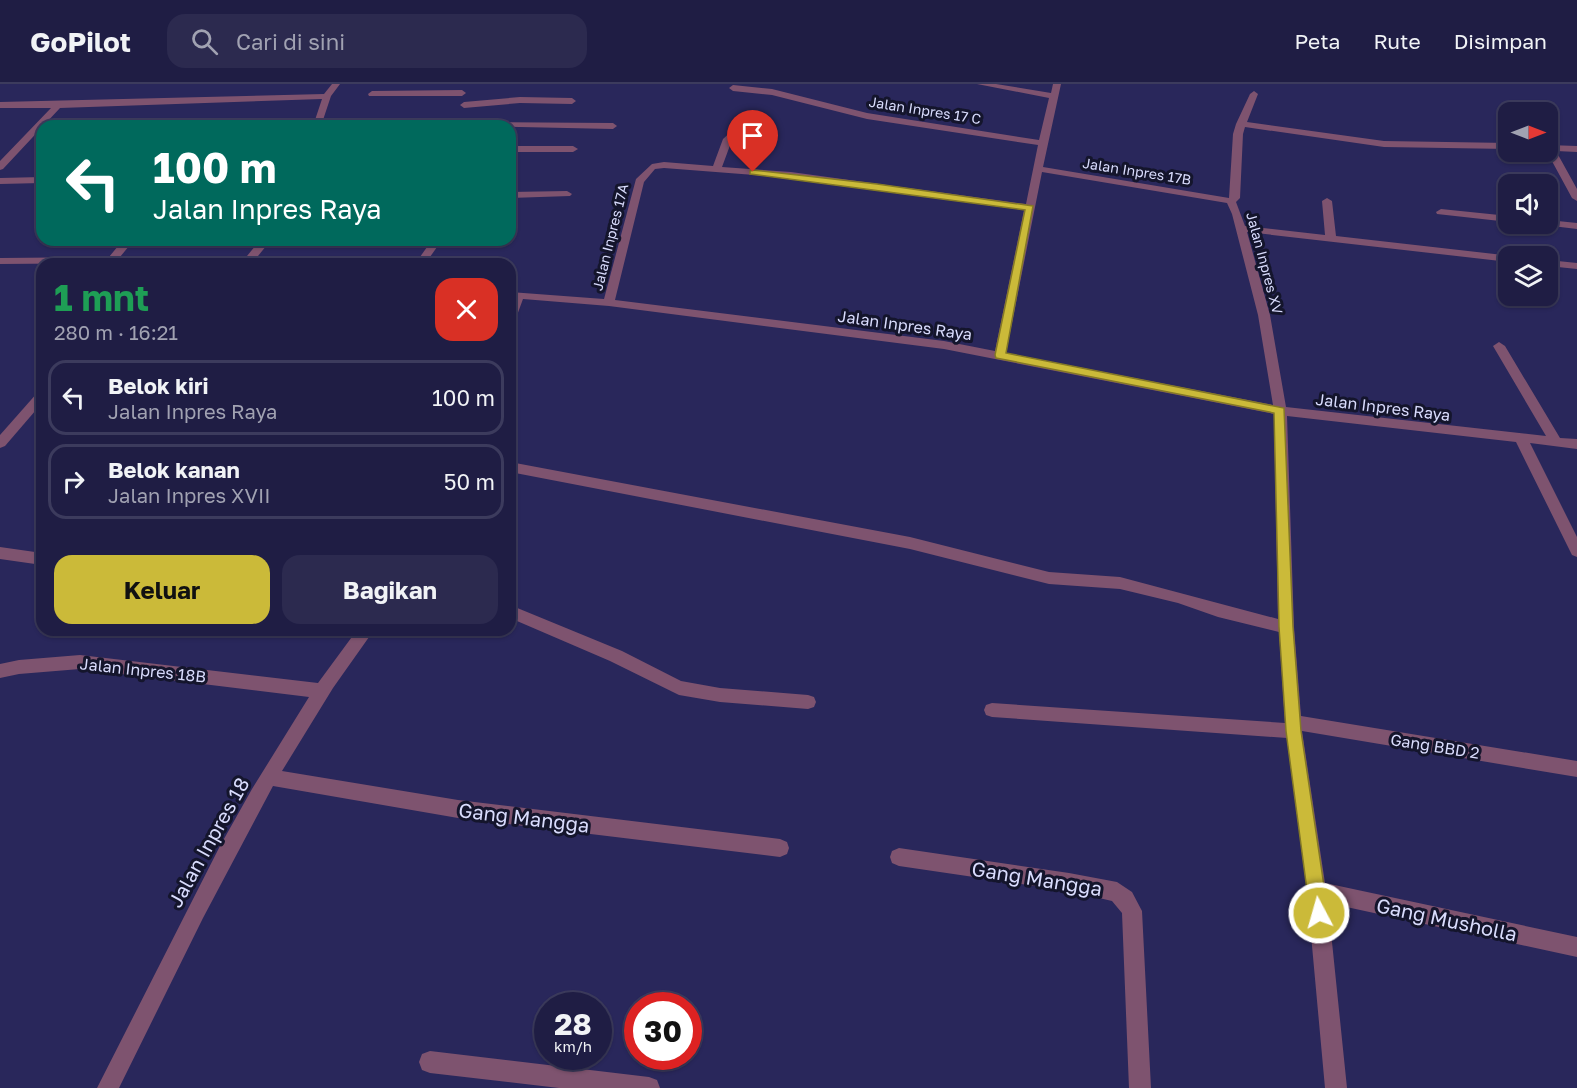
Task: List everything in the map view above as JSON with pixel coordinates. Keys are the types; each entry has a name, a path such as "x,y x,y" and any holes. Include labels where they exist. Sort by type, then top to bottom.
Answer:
{"street":[{"path":"318,120 327,96 336,84"},
{"path":"458,84 468,120"},
{"path":"981,84 1054,96"},
{"path":"1000,355 1057,84"},
{"name":"Jalan Inpres 17 C","path":"733,88 774,88 867,116 1043,143"},
{"path":"372,94 462,93"},
{"path":"1254,94 1240,124 1384,144 1498,146"},
{"path":"0,105 327,96"},
{"path":"464,105 520,100 572,101"},
{"path":"44,120 58,105"},
{"name":"Jalan Inpres XV","path":"1240,124 1235,198 1231,201 1264,315 1280,411 1286,627 1293,727 1317,891 1336,1088"},
{"path":"516,125 614,126"},
{"path":"0,167 36,129"},
{"path":"716,170 728,139 734,132 758,131"},
{"path":"1558,148 1577,149"},
{"path":"516,149 573,149"},
{"path":"1557,162 1577,198"},
{"name":"Jalan Inpres 17A","path":"609,303 639,181 652,167 664,165 791,176 1030,208"},
{"name":"Jalan Inpres 17B","path":"1038,169 1231,201"},
{"path":"0,181 36,180"},
{"path":"516,195 567,194"},
{"path":"1327,201 1331,238"},
{"path":"1441,212 1498,218"},
{"path":"1558,224 1577,226"},
{"path":"1240,228 1498,258"},
{"path":"114,258 124,246"},
{"path":"251,258 261,246"},
{"path":"0,261 36,261"},
{"path":"1558,264 1577,266"},
{"name":"Jalan Inpres Raya","path":"516,296 609,303 945,345 1280,411 1522,440 1577,444"},
{"path":"1498,346 1557,442"},
{"path":"0,443 36,403"},
{"path":"1522,440 1577,551"},
{"path":"516,468 910,543 1049,578 1119,583 1179,597 1218,611 1286,627"},
{"path":"0,553 36,558"},
{"path":"516,614 616,656 679,688 720,695 808,702"},
{"name":"Jalan Inpres 18","path":"108,1088 201,898 269,777 322,691 362,636"},
{"name":"Jalan Inpres 18B","path":"0,671 18,667 80,662 322,691"},
{"name":"Gang BBD 2","path":"992,710 1293,727 1577,769"},
{"name":"Gang Mangga","path":"269,777 458,809 780,848"},
{"name":"Gang Mangga","path":"898,857 1069,882 1117,892 1125,898 1132,911 1140,1088"},
{"name":"Gang Musholla","path":"1317,891 1577,947"},
{"path":"430,1062 650,1088"}],"route":[{"path":"753,172 877,186 1030,208 1000,355 1280,411 1286,627 1294,731 1319,913"}]}
